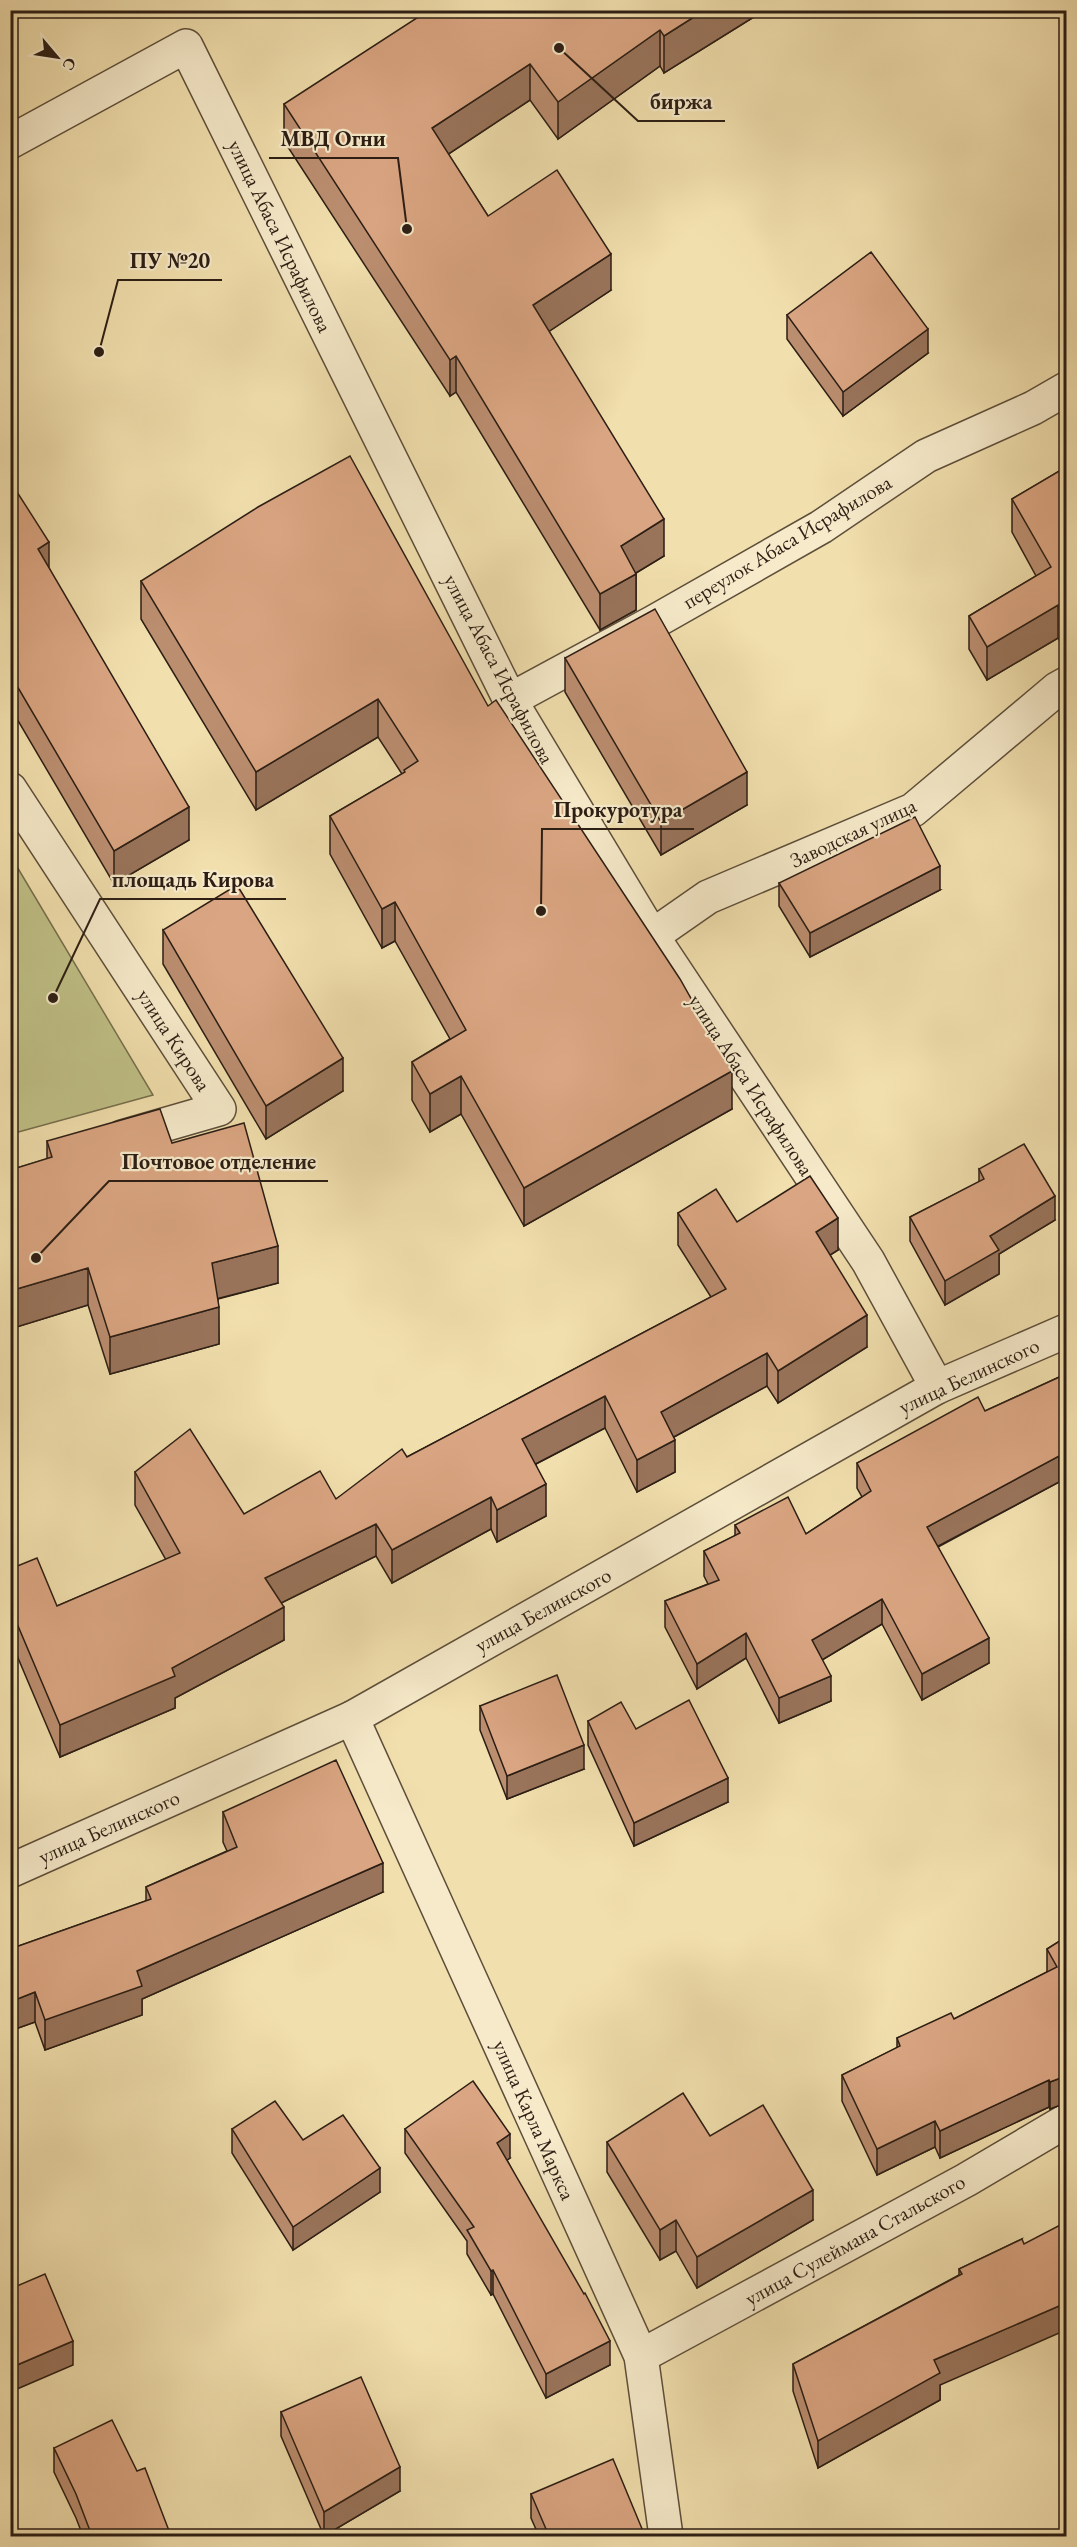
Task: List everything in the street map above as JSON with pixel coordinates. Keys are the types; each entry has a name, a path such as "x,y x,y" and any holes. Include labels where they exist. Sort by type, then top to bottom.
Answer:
{"street":[{"name":"улица Абаса Исрафилова","path":"10,142 186,46 510,700 652,936 868,1261 937,1387"},
{"name":"переулок Абаса Исрафилова","path":"510,700 654,622 821,527 926,456 1033,408 1066,389"},
{"name":"Заводская улица","path":"652,936 708,897 913,810 1057,689 1066,684"},
{"name":"улица Кирова","path":"10,789 219,1109 98,1144"},
{"name":"улица Белинского","path":"10,1871 352,1718 937,1387 1066,1331"},
{"name":"улица Карла Маркса","path":"352,1718 641,2356 666,2536"},
{"name":"улица Сулеймана Стальского","path":"641,2356 966,2180 1066,2121"}],"green space":[{"path":"10,855 153,1095 11,1134"}],"building":[{"path":"429,10 705,10 664,36 660,30 558,102 530,64 432,128 488,216 557,170 611,254 533,305 664,519 621,546 636,574 600,594 456,356 450,360 284,104"},
{"path":"871,252 928,329 843,392 787,315"},
{"path":"350,456 488,706 496,700 680,979 732,1071 524,1188 461,1076 430,1094 412,1062 466,1030 395,902 382,909 330,816 405,772 404,770 418,761 378,699 256,772 141,581 258,507"},
{"path":"1066,467 1066,620 1058,605 987,647 969,616 1051,567 1012,499"},
{"path":"10,481 49,542 38,549 189,807 114,851 10,674"},
{"path":"655,609 747,772 661,822 565,658"},
{"path":"915,817 940,866 810,933 779,883"},
{"path":"237,885 343,1058 266,1106 163,930"},
{"path":"160,1109 172,1143 244,1123 278,1246 212,1263 219,1307 110,1337 88,1268 10,1291 10,1170 52,1157 47,1141"},
{"path":"1024,1144 1055,1196 990,1236 999,1250 945,1281 910,1217 984,1179 979,1169"},
{"path":"810,1176 838,1218 816,1232 867,1315 778,1371 767,1353 661,1412 675,1440 637,1460 605,1396 522,1439 546,1484 497,1510 491,1497 392,1550 376,1524 265,1578 284,1607 172,1668 175,1676 60,1725 10,1607 10,1569 37,1558 57,1606 180,1553 135,1472 190,1429 244,1514 320,1471 336,1499 402,1449 407,1457 726,1289 678,1213 716,1189 737,1222"},
{"path":"1066,1374 1066,1466 1064,1468 1059,1456 927,1527 989,1638 922,1674 882,1599 812,1640 831,1676 779,1698 746,1633 697,1664 665,1601 719,1580 704,1551 740,1533 735,1525 788,1497 806,1534 871,1491 857,1463 978,1397 985,1411"},
{"path":"557,1675 584,1745 507,1776 480,1706"},
{"path":"689,1700 728,1778 634,1823 588,1721 621,1702 636,1729"},
{"path":"336,1760 383,1863 137,1971 142,1986 45,2020 35,1992 10,2002 10,1949 151,1899 146,1887 237,1847 223,1812"},
{"path":"1066,1937 1066,2076 1050,2082 1049,2080 940,2131 935,2121 877,2149 842,2075 900,2046 897,2038 951,2013 954,2019 1057,1967 1047,1949"},
{"path":"473,2081 510,2134 497,2143 585,2293 610,2341 546,2374 493,2270 491,2271 467,2230 474,2227 405,2129"},
{"path":"683,2093 710,2136 763,2105 813,2190 697,2257 676,2220 660,2230 607,2142"},
{"path":"275,2101 303,2140 343,2115 380,2168 293,2227 232,2129"},
{"path":"1066,2222 1066,2303 934,2360 940,2373 818,2441 793,2364 962,2274 959,2269 1022,2239 1024,2244"},
{"path":"45,2274 73,2341 10,2368 10,2289"},
{"path":"361,2377 400,2467 324,2512 281,2412"},
{"path":"112,2420 137,2471 145,2468 171,2536 92,2536 76,2494 54,2448"},
{"path":"613,2459 645,2536 549,2536 531,2494"}],"place":[{"name":"биржа","path":"559,48"},
{"name":"МВД Огни","path":"407,229"},
{"name":"ПУ №20","path":"99,352"},
{"name":"Прокуротура","path":"541,911"},
{"name":"площадь Кирова","path":"53,998"},
{"name":"Почтовое отделение","path":"36,1258"}]}
